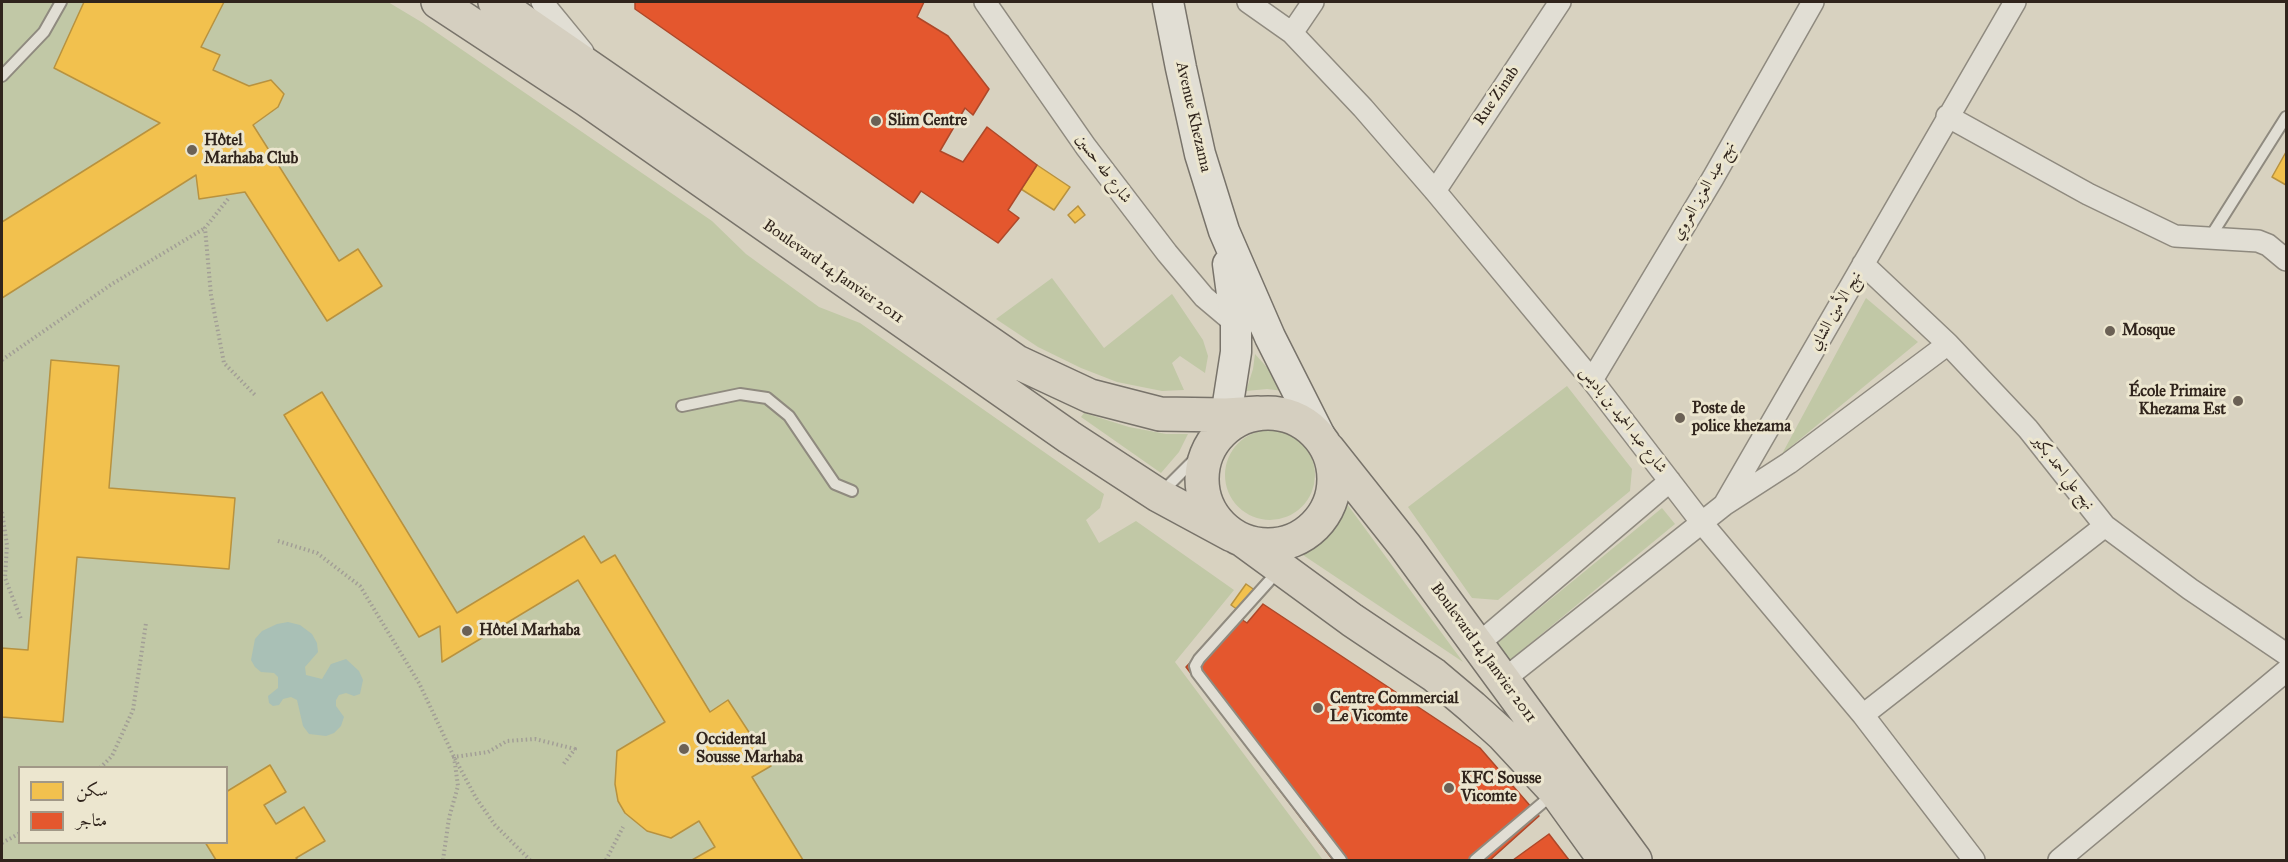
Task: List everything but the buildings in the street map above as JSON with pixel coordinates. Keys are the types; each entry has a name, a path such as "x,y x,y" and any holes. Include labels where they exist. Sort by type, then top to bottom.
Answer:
{"main road":[{"name":"Boulevard 14 Janvier 2011","path":"438,2 587,100 1069,437 1158,495 1238,538 1434,675 1503,735 1556,792 1605,861"},
{"name":"Boulevard 14 Janvier 2011","path":"495,2 1017,362 1090,396 1160,414 1231,424"},
{"name":"Avenue Khezama","path":"1168,2 1200,154 1224,231 1270,337 1325,443"},
{"name":"Avenue Khezama","path":"1224,231 1236,324 1231,424"},
{"path":"1275,413 1293,417 1308,426 1325,443 1335,471 1334,494 1325,515 1310,532 1289,543 1266,546 1238,538 1216,521 1205,501 1202,480 1205,458 1231,424 1275,413"},
{"name":"Boulevard 14 Janvier 2011","path":"1325,443 1405,546 1635,861"}],"street":[{"path":"542,2 604,78"},
{"name":"شارع طه حسين","path":"985,2 1086,147 1167,253 1204,297 1236,324"},
{"name":"شارع عبد الحميد بن باديس","path":"1248,2 1293,33 1363,108 1435,191 1592,380 1702,523 1863,715 1974,861"},
{"path":"1293,33 1313,2"},
{"name":"Rue Zinab","path":"1435,191 1560,2"},
{"name":"نهج عبد العزيز العروي","path":"1592,380 1713,178 1813,2"},
{"name":"نهج الأمين الشابي","path":"1724,505 2015,2"},
{"path":"1947,116 2088,194 2175,236 2258,241 2268,245 2286,260"},
{"name":"نهج علي احمد بكير","path":"1863,264 1948,344 2028,429 2105,526 2190,589 2286,654"},
{"path":"1236,324 1270,337"},
{"path":"1503,681 1724,505 1789,463 1948,344"},
{"path":"1477,645 1670,481"},
{"path":"1863,715 2105,526"},
{"path":"2059,861 2286,671"}],"lane":[{"path":"2,76 44,32 61,2"},
{"path":"2208,239 2286,117"},
{"path":"682,406 740,394 767,398 789,416 835,484 852,491"},
{"path":"1158,495 1231,424"},
{"path":"1280,568 1198,659 1195,666 1197,673 1341,861"},
{"path":"1476,861 1556,792"}],"path":[{"path":"2,360 112,284 205,228 228,199"},
{"path":"205,228 211,295 224,363 255,395"},
{"path":"2,512 7,545 5,578 21,619"},
{"path":"278,541 317,553 360,586 419,683 476,798 495,825 530,861"},
{"path":"102,766 112,756 133,710 146,623"},
{"path":"454,757 488,752 507,741 535,739 575,749 562,766"},
{"path":"443,861 449,818 458,786 454,757"},
{"path":"606,861 623,827"},
{"path":"2,843 18,834"}],"green space":[{"path":"2,2 388,2 423,23 712,221 746,254 819,307 860,323 1104,494 1100,508 1086,520 1099,543 1136,521 1234,590 1175,662 1323,860 2,860"},
{"path":"1052,278 1104,348 1172,294 1203,340 1208,356 1205,373 1180,356 1172,363 1184,390 1162,391 1117,382 1038,347 996,319"},
{"path":"1866,298 1918,342 1782,454"},
{"path":"1255,354 1284,391 1267,389 1246,391"},
{"path":"1567,386 1632,469 1630,491 1498,600 1472,598 1408,507"},
{"path":"1084,413 1129,427 1166,434 1188,434 1179,452 1161,473 1081,417"},
{"path":"1270,430 1287,433 1302,443 1312,458 1315,475 1312,492 1302,507 1287,517 1270,520 1253,517 1238,507 1228,492 1225,475 1228,458 1238,443 1253,433"},
{"path":"1347,504 1463,662 1297,551 1312,545 1328,532"},
{"path":"1662,508 1675,524 1510,660 1496,644"}],"shaded area":[{"path":"288,622 300,625 312,634 317,643 318,652 305,667 306,675 322,679 331,664 346,659 359,671 363,680 360,694 339,695 336,706 344,717 341,726 334,733 326,736 309,734 303,726 297,700 291,697 283,699 279,705 273,706 269,703 268,696 278,688 278,677 274,673 261,672 251,660 255,639 262,631"}],"place":[{"name":"Slim Centre","path":"876,121"},
{"name":"Hôtel Marhaba Club","path":"192,150"},
{"name":"Mosque","path":"2110,331"},
{"name":"École Primaire Khezama Est","path":"2238,401"},
{"name":"Poste de police khezama","path":"1680,418"},
{"name":"Hôtel Marhaba","path":"467,631"},
{"name":"Centre Commercial Le Vicomte","path":"1318,708"},
{"name":"Occidental Sousse Marhaba","path":"684,749"},
{"name":"KFC Sousse Vicomte","path":"1449,788"}]}
